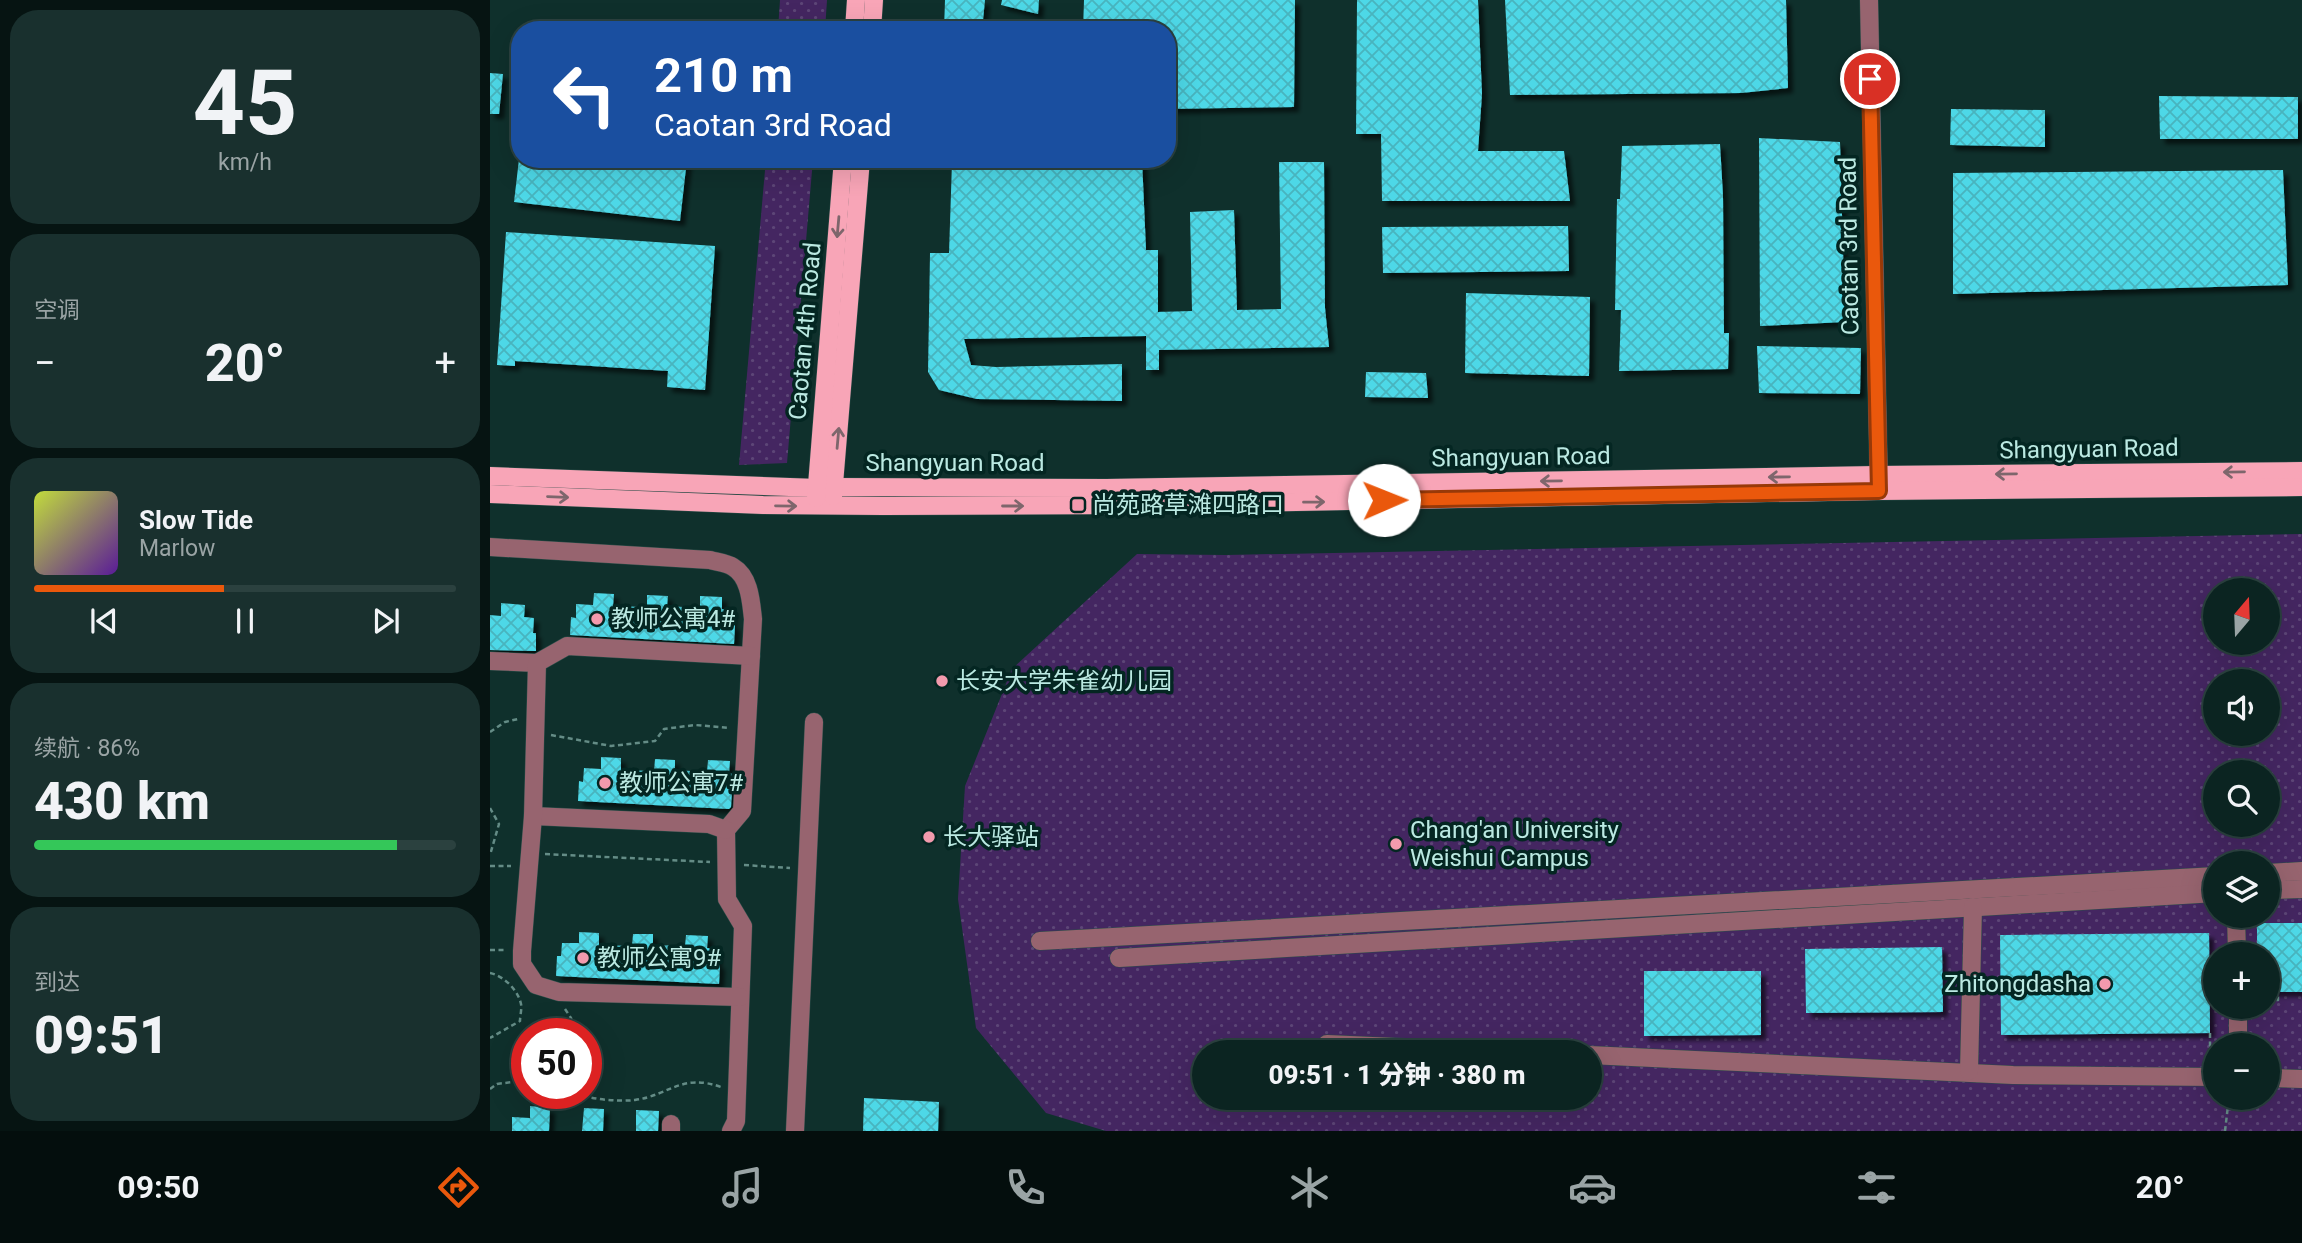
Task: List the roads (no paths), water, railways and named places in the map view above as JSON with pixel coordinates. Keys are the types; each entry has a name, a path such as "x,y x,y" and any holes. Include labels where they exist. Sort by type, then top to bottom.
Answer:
{"main road":[{"path":"855,21 856,0"},
{"path":"873,21 874,0"},
{"name":"Caotan 4th Road","path":"825,497 843,168"},
{"name":"Caotan 4th Road","path":"825,497 860,168"},
{"name":"Shangyuan Road","path":"490,494 825,497 1138,505 2302,471"},
{"name":"Shangyuan Road","path":"490,476 825,497"},
{"name":"Shangyuan Road","path":"1878,483 2302,487"}],"street":[{"name":"Caotan 3rd Road","path":"1869,0 1878,483"},
{"path":"490,547 710,560 733,567 744,579 751,598 753,620 742,811 726,831 727,899 743,926 736,1121 731,1131"},
{"path":"490,661 537,663 567,646 751,656"},
{"path":"537,663 533,816 522,933 522,964 536,985 559,992 740,998"},
{"path":"795,1131 814,722"},
{"path":"533,816 709,824 726,831"},
{"path":"2280,872 2302,871"},
{"path":"1040,941 2203,877"},
{"path":"2280,890 2302,889"},
{"path":"1119,958 2203,893"},
{"path":"1969,1071 1973,907"},
{"path":"1602,1056 2013,1075 2203,1077"},
{"path":"2280,1078 2302,1079"}],"place":[{"name":"尚苑路草滩四路口","path":"1078,505"},
{"name":"教师公寓4#","path":"597,619"},
{"name":"长安大学朱雀幼儿园","path":"942,681"},
{"name":"教师公寓7#","path":"605,783"},
{"name":"长大驿站","path":"929,837"},
{"name":"Chang'an University Weishui Campus","path":"1396,844"},
{"name":"教师公寓9#","path":"583,958"},
{"name":"Zhitongdasha","path":"2105,984"}]}
